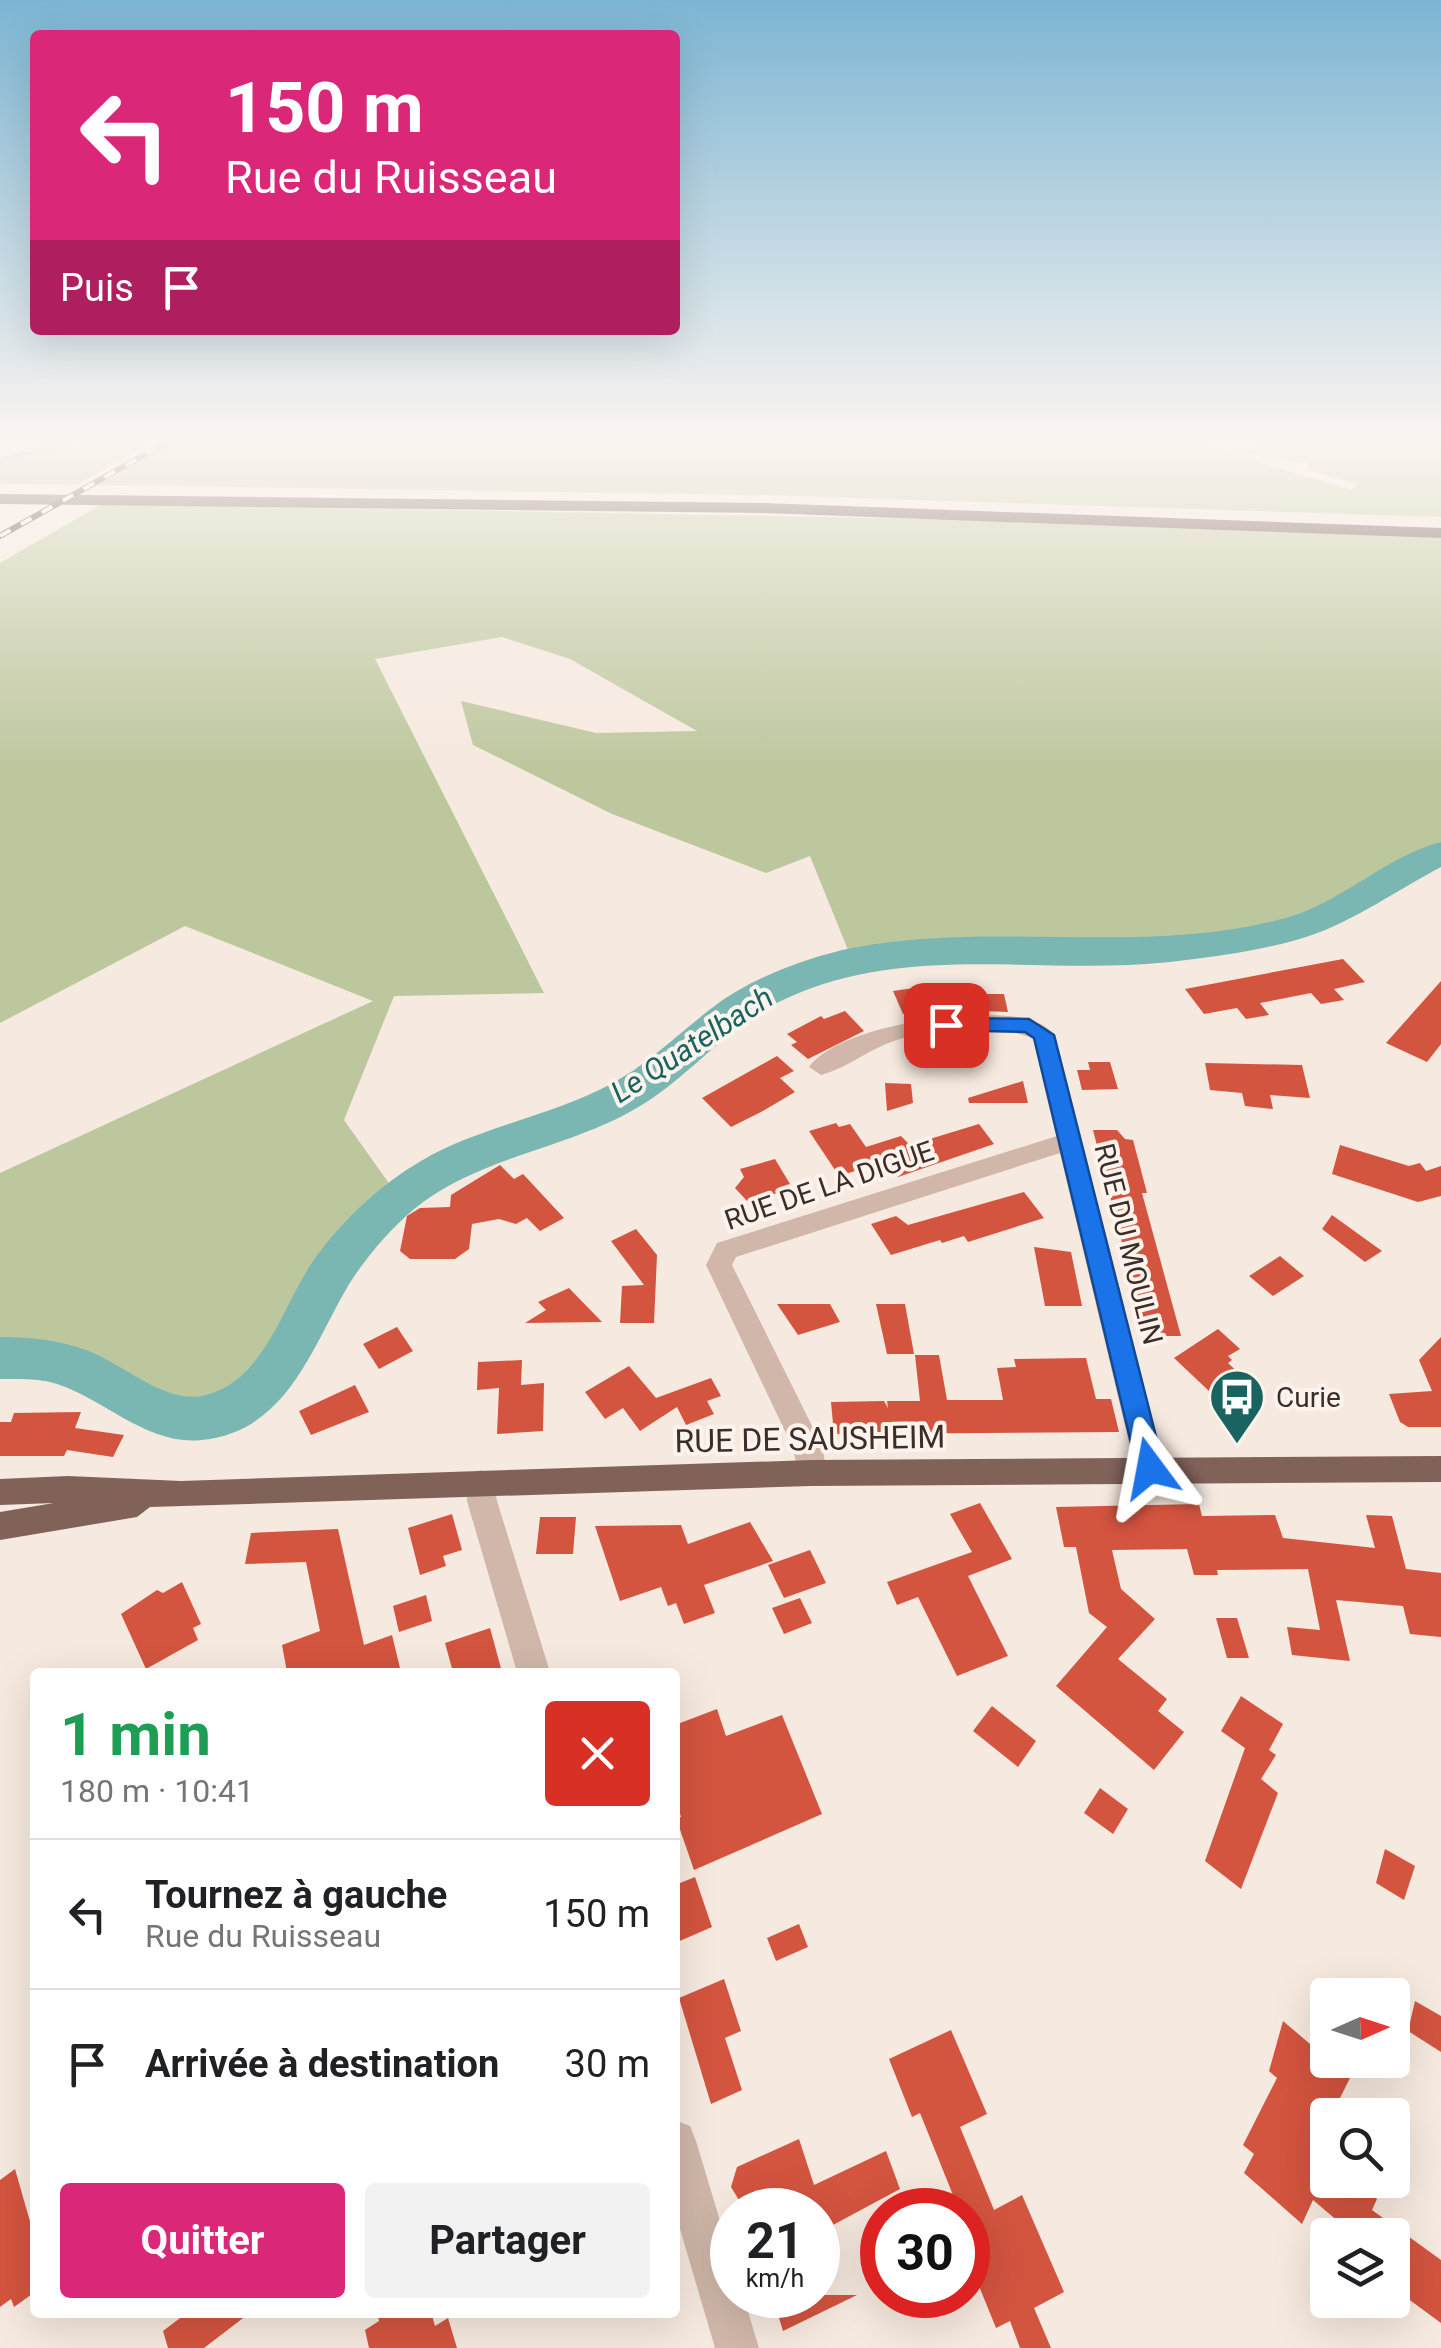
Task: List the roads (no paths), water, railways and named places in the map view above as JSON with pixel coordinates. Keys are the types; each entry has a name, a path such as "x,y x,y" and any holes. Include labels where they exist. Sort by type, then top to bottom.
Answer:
{"main road":[{"name":"RUE DE SAUSHEIM","path":"0,1492 68,1489 181,1495 481,1482 812,1474 1441,1468"},
{"name":"RUE DE SAUSHEIM","path":"0,1526 181,1495"}],"street":[{"name":"RUE DU MOULIN","path":"820,1067 899,1032 946,1025 1029,1025 1044,1035 1150,1468"},
{"name":"RUE DE LA DIGUE","path":"812,1474 808,1448 719,1264 726,1250 1070,1140"},
{"path":"481,1482 482,1501 533,1668"},
{"path":"680,2157 738,2348"}],"waterway":[{"name":"Le Quatelbach","path":"0,1358 40,1358 76,1368 176,1419 206,1418 250,1399 274,1375 334,1268 395,1199 442,1169 587,1114 631,1092 735,1010 770,990 854,960 935,952 1168,950 1299,927 1441,853"}],"place":[{"name":"Curie","path":"1237,1446"}]}
